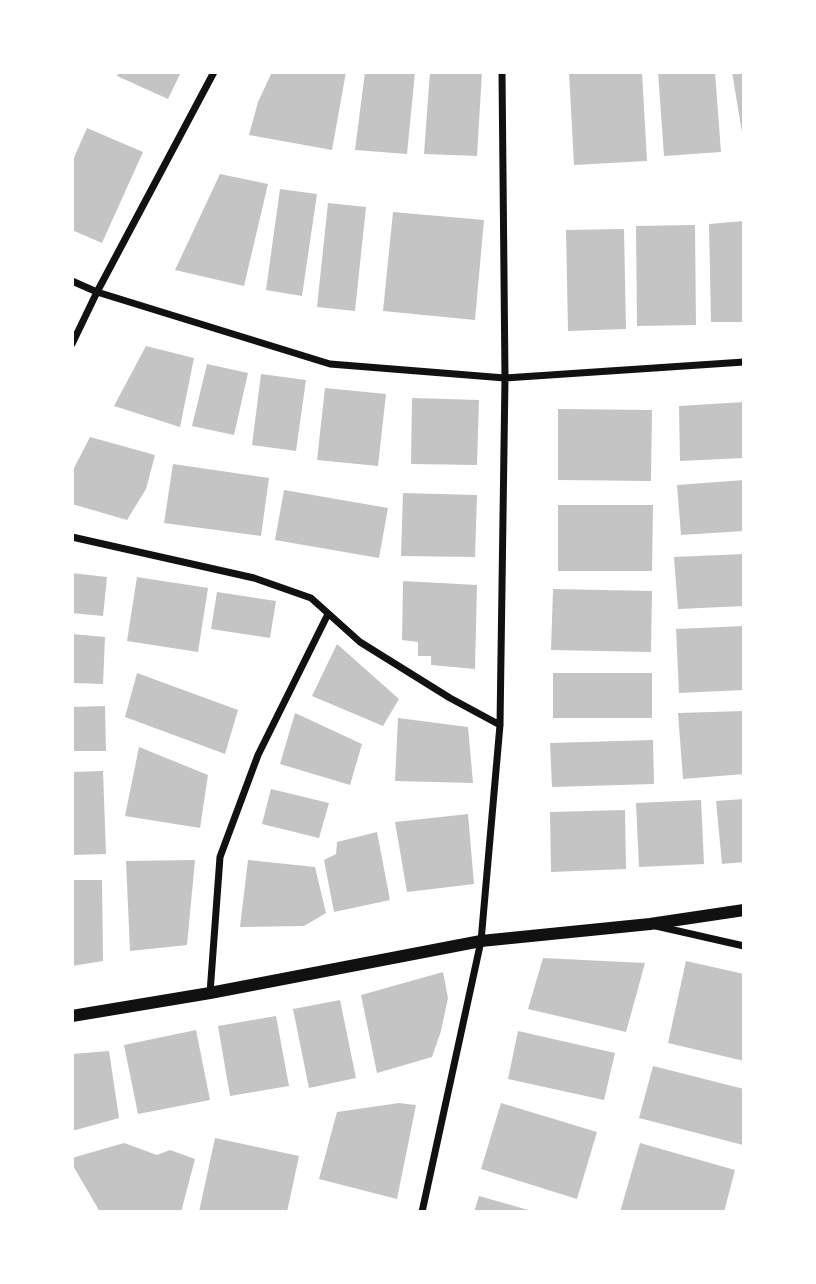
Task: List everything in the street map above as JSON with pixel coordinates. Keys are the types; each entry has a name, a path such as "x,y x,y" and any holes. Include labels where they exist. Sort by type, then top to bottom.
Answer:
{"street":[{"path":"72,344 214,72"},
{"path":"422,1212 481,941 499,725 505,378 502,72"},
{"path":"72,281 97,292 330,365 505,378 744,362"},
{"path":"72,537 254,578 311,598 360,642 499,725"},
{"path":"210,993 220,857 258,755 328,614"},
{"path":"72,1016 210,993 481,941 650,924 744,910"},
{"path":"650,924 744,946"}],"building":[{"path":"119,72 181,72 168,99 117,76"},
{"path":"272,72 346,72 332,150 249,135 258,102"},
{"path":"365,72 415,72 407,154 355,150"},
{"path":"430,72 482,72 477,156 424,154"},
{"path":"569,72 642,72 647,161 574,165"},
{"path":"658,72 715,72 721,152 664,156"},
{"path":"732,72 744,72 744,138 743,138"},
{"path":"87,128 143,152 102,243 72,230 72,162"},
{"path":"220,174 268,184 244,286 175,270"},
{"path":"280,189 317,194 302,296 266,290"},
{"path":"328,203 366,207 355,311 317,307"},
{"path":"393,212 484,220 475,320 383,311"},
{"path":"744,221 744,322 711,322 709,224"},
{"path":"695,225 696,325 637,326 636,226"},
{"path":"624,229 626,329 568,331 566,230"},
{"path":"146,346 194,358 180,427 114,406"},
{"path":"207,364 248,373 234,435 192,426"},
{"path":"261,374 306,380 296,451 252,445"},
{"path":"325,388 386,394 378,466 317,460"},
{"path":"412,398 479,400 477,465 411,464"},
{"path":"744,402 744,458 680,461 679,406"},
{"path":"558,409 652,410 651,481 558,480"},
{"path":"90,437 155,455 146,489 127,520 72,504 72,472"},
{"path":"173,464 269,478 261,536 164,523"},
{"path":"744,480 744,531 681,535 677,485"},
{"path":"284,490 388,508 379,558 275,540"},
{"path":"403,493 477,495 475,557 401,556"},
{"path":"558,505 653,505 652,571 558,571"},
{"path":"744,554 744,606 678,609 674,557"},
{"path":"72,573 107,577 103,616 72,613"},
{"path":"137,577 208,588 198,652 127,641"},
{"path":"403,581 477,585 475,669 431,665 431,656 418,656 418,642 402,640"},
{"path":"553,589 652,591 651,652 551,650"},
{"path":"217,592 276,601 270,638 211,629"},
{"path":"744,626 744,690 679,693 676,629"},
{"path":"72,634 105,637 103,684 72,683"},
{"path":"337,644 399,699 383,726 312,696"},
{"path":"137,673 238,710 225,754 125,717"},
{"path":"553,673 652,673 652,718 553,718"},
{"path":"105,706 106,751 72,751 72,707"},
{"path":"744,711 744,774 683,779 678,713"},
{"path":"295,713 362,744 350,785 280,764"},
{"path":"398,718 468,727 473,783 395,781"},
{"path":"653,740 654,784 552,787 550,743"},
{"path":"139,747 208,775 200,828 125,816"},
{"path":"103,771 106,854 72,855 72,772"},
{"path":"271,789 329,803 319,838 262,824"},
{"path":"744,799 744,862 722,864 716,801"},
{"path":"701,800 704,864 639,867 636,803"},
{"path":"625,810 626,869 551,872 550,812"},
{"path":"468,814 474,884 407,892 395,822"},
{"path":"377,832 390,900 334,912 324,860 336,854 337,842"},
{"path":"195,860 187,945 130,951 126,861"},
{"path":"248,860 315,867 326,913 304,926 240,927"},
{"path":"72,880 102,880 103,961 72,966"},
{"path":"543,958 645,963 626,1032 528,1009"},
{"path":"686,961 744,974 744,1061 668,1043"},
{"path":"443,972 448,998 432,1057 377,1073 361,995"},
{"path":"340,1000 356,1078 309,1088 293,1009"},
{"path":"276,1016 289,1086 230,1096 218,1026"},
{"path":"196,1030 210,1100 138,1114 124,1045"},
{"path":"518,1031 615,1053 604,1100 508,1079"},
{"path":"109,1051 119,1118 72,1131 72,1054"},
{"path":"653,1066 744,1089 743,1145 639,1118"},
{"path":"399,1103 416,1105 397,1199 319,1179 337,1112"},
{"path":"501,1103 597,1132 577,1199 481,1169"},
{"path":"215,1138 299,1156 287,1212 199,1212"},
{"path":"124,1143 157,1155 170,1150 195,1159 181,1212 100,1212 72,1164 72,1158"},
{"path":"640,1143 735,1170 724,1212 620,1212"},
{"path":"479,1196 532,1211 532,1212 474,1212"}]}
